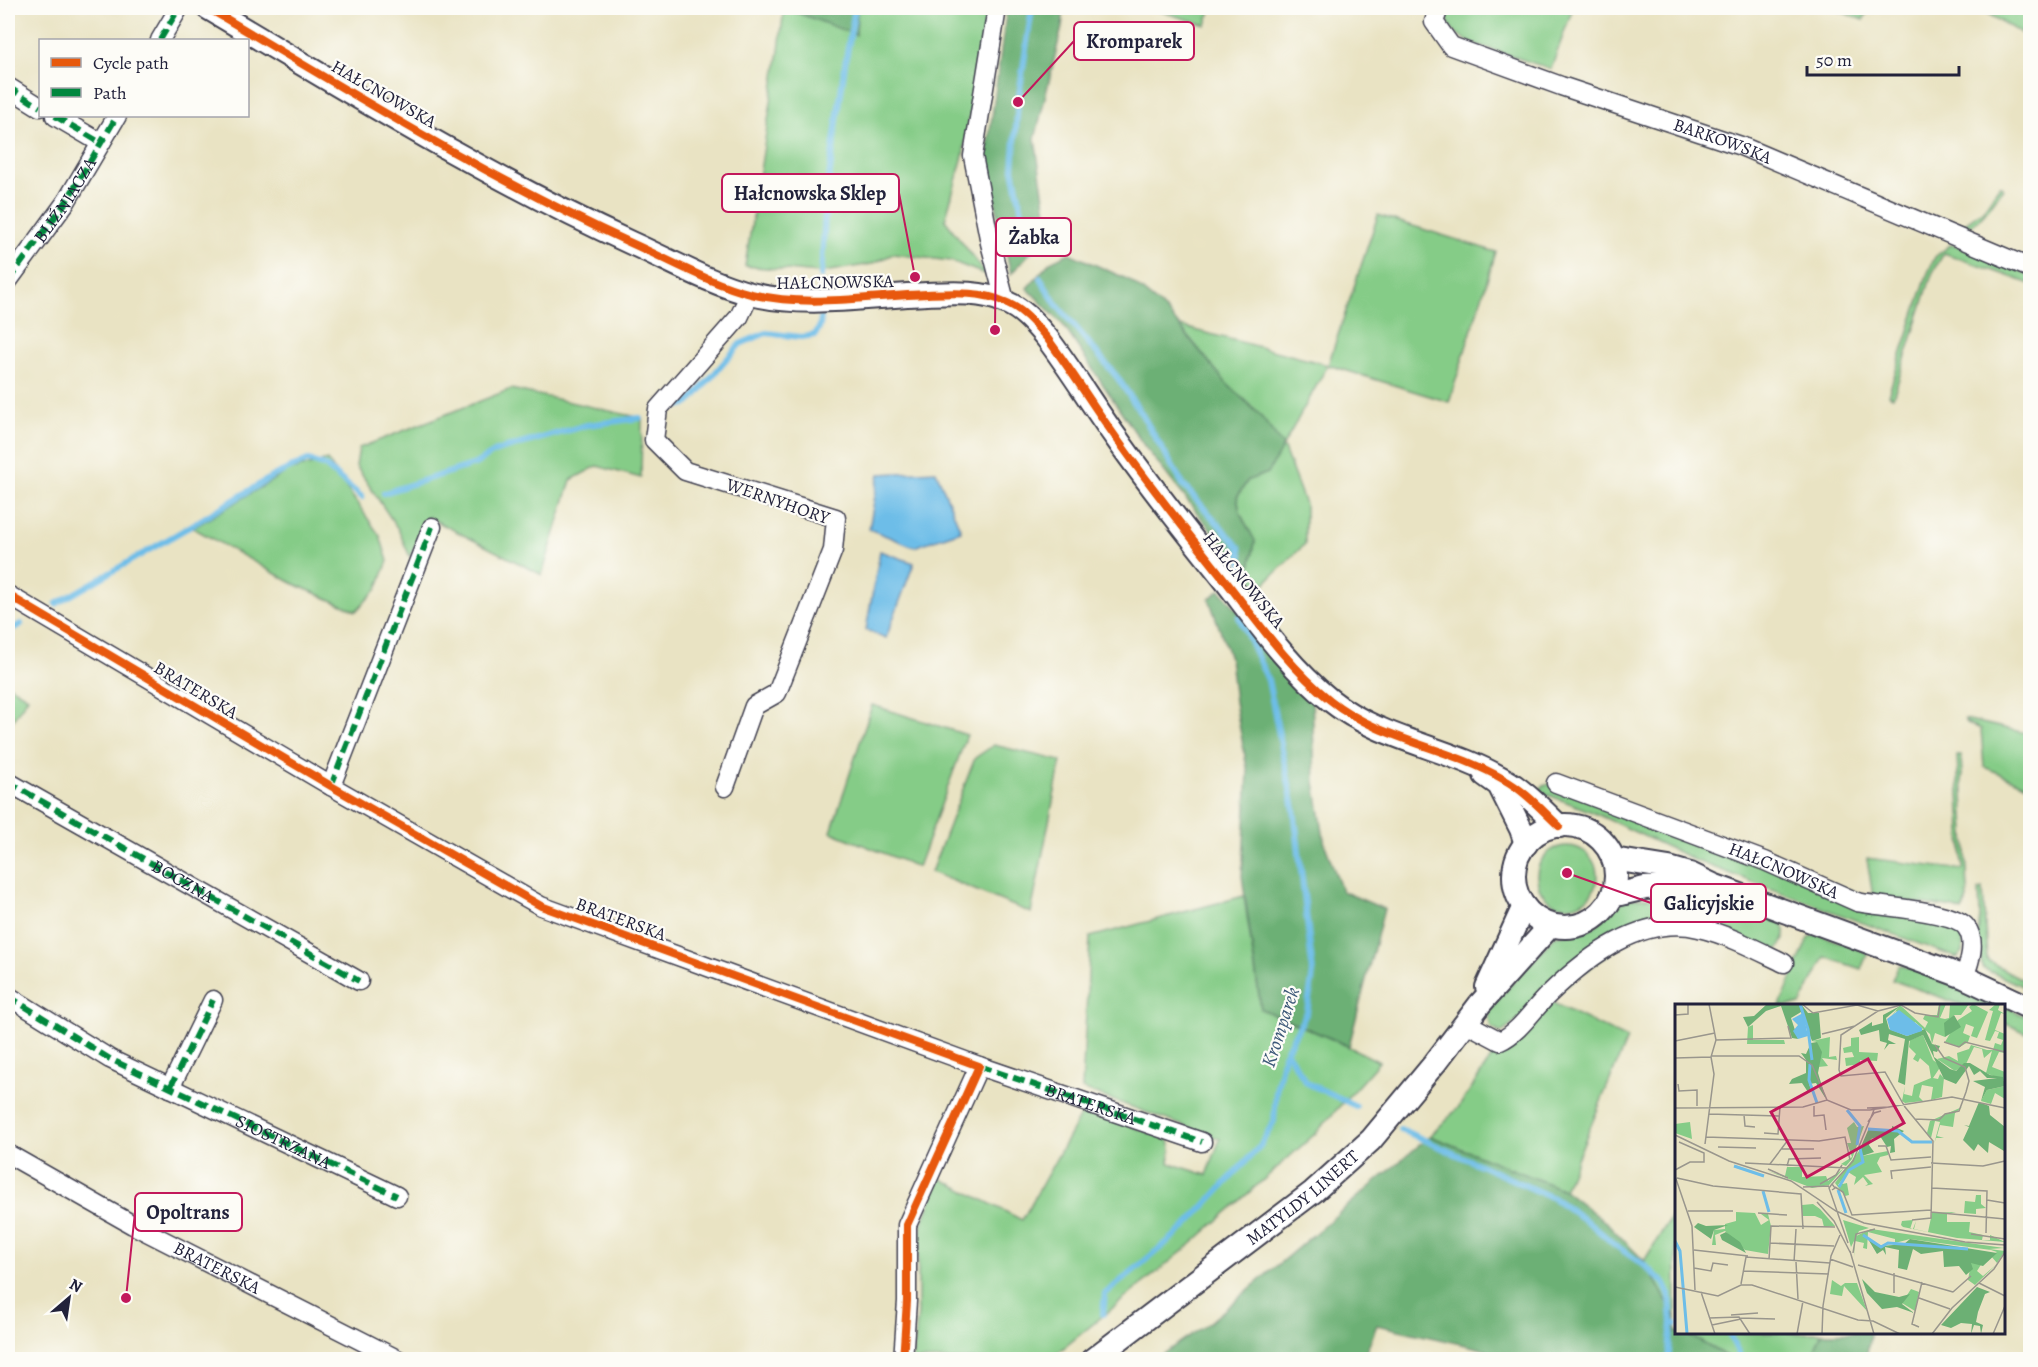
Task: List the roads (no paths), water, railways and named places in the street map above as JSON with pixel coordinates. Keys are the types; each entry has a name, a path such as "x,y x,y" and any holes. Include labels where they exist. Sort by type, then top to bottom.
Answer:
{"street":[{"path":"161,39 179,8"},
{"name":"HAŁCNOWSKA","path":"208,8 509,183 598,228 731,288 774,299 795,301 947,293 973,295 1005,302 1027,316 1047,338 1174,519 1311,684 1354,717 1380,729 1464,759 1503,778 1524,792 1558,826"},
{"path":"998,8 973,156 990,243 1005,302"},
{"name":"BARKOWSKA","path":"1439,8 1434,22 1450,46 1741,146 2031,268"},
{"path":"8,87 39,106"},
{"path":"58,117 101,142"},
{"name":"BLIŹNIACZA","path":"8,281 66,202 116,117"},
{"name":"WERNYHORY","path":"725,787 754,706 777,693 832,550 836,518 685,471 654,440 658,409 738,317 750,294"},
{"path":"330,786 432,527"},
{"name":"BRATERSKA","path":"12,602 542,906 979,1065 1202,1142"},
{"name":"HAŁCNOWSKA","path":"1464,759 1498,786 1521,829 1526,844"},
{"name":"BOCZNA","path":"8,782 359,981"},
{"name":"HAŁCNOWSKA","path":"1556,783 1765,861 1857,902 1934,913 1959,920 1966,926 1971,945 1969,965 1964,977"},
{"path":"1558,826 1572,826 1597,837 1606,846 1613,859 1616,881 1612,896 1605,909 1594,919 1580,925 1566,927 1551,925 1536,918 1524,906 1516,891 1514,874 1518,858 1526,844 1541,832 1558,826"},
{"name":"HAŁCNOWSKA","path":"1613,859 1669,868 1690,874 1713,885 1964,977 2031,1008"},
{"name":"HAŁCNOWSKA","path":"1612,896 1654,887 1713,885"},
{"name":"MATYLDY LINERT","path":"1480,1004 1524,906"},
{"name":"MATYLDY LINERT","path":"1092,1359 1313,1192 1371,1140 1480,1004 1551,925"},
{"path":"1466,1023 1500,1041 1510,1037 1550,992 1581,966 1612,944 1652,929 1673,926 1697,928 1726,937 1784,963"},
{"name":"SIOSTRZANA","path":"8,996 110,1059 397,1196"},
{"path":"170,1088 213,999"},
{"path":"903,1359 907,1301 908,1225 979,1065"},
{"name":"BRATERSKA","path":"8,1154 133,1226 399,1359"}],"water":[{"path":"936,471 961,531 914,547 869,529 879,474"},
{"path":"880,551 914,563 886,638 866,630"}],"waterway":[{"path":"821,276 826,199 855,8"},
{"name":"Kromparek","path":"1030,250 1013,169 1018,102 1032,8"},
{"name":"Kromparek","path":"1040,278 1056,304 1117,377 1184,486 1240,548 1243,571"},
{"path":"674,407 689,403 740,344 766,333 801,337 815,335 821,318"},
{"path":"384,493 475,464 496,451 587,425 640,418"},
{"path":"56,604 275,475 308,460 325,466 362,497"},
{"name":"Kromparek","path":"1103,1314 1105,1294 1183,1229 1260,1146 1274,1121 1276,1091 1284,1055 1307,1012 1313,973 1294,809 1268,680 1239,617"},
{"path":"8,631 21,624"},
{"path":"1286,1051 1307,1083 1356,1106"},
{"path":"1400,1129 1553,1198 1592,1225 1664,1283 1670,1296 1672,1323 1675,1324"},
{"path":"1668,1360 1672,1323"},
{"path":"1729,1334 1742,1360"}],"place":[{"name":"Kromparek","path":"1018,102"},
{"name":"Hałcnowska Sklep","path":"915,277"},
{"name":"Żabka","path":"995,330"},
{"name":"Galicyjskie","path":"1567,873"},
{"name":"Opoltrans","path":"126,1298"}]}
